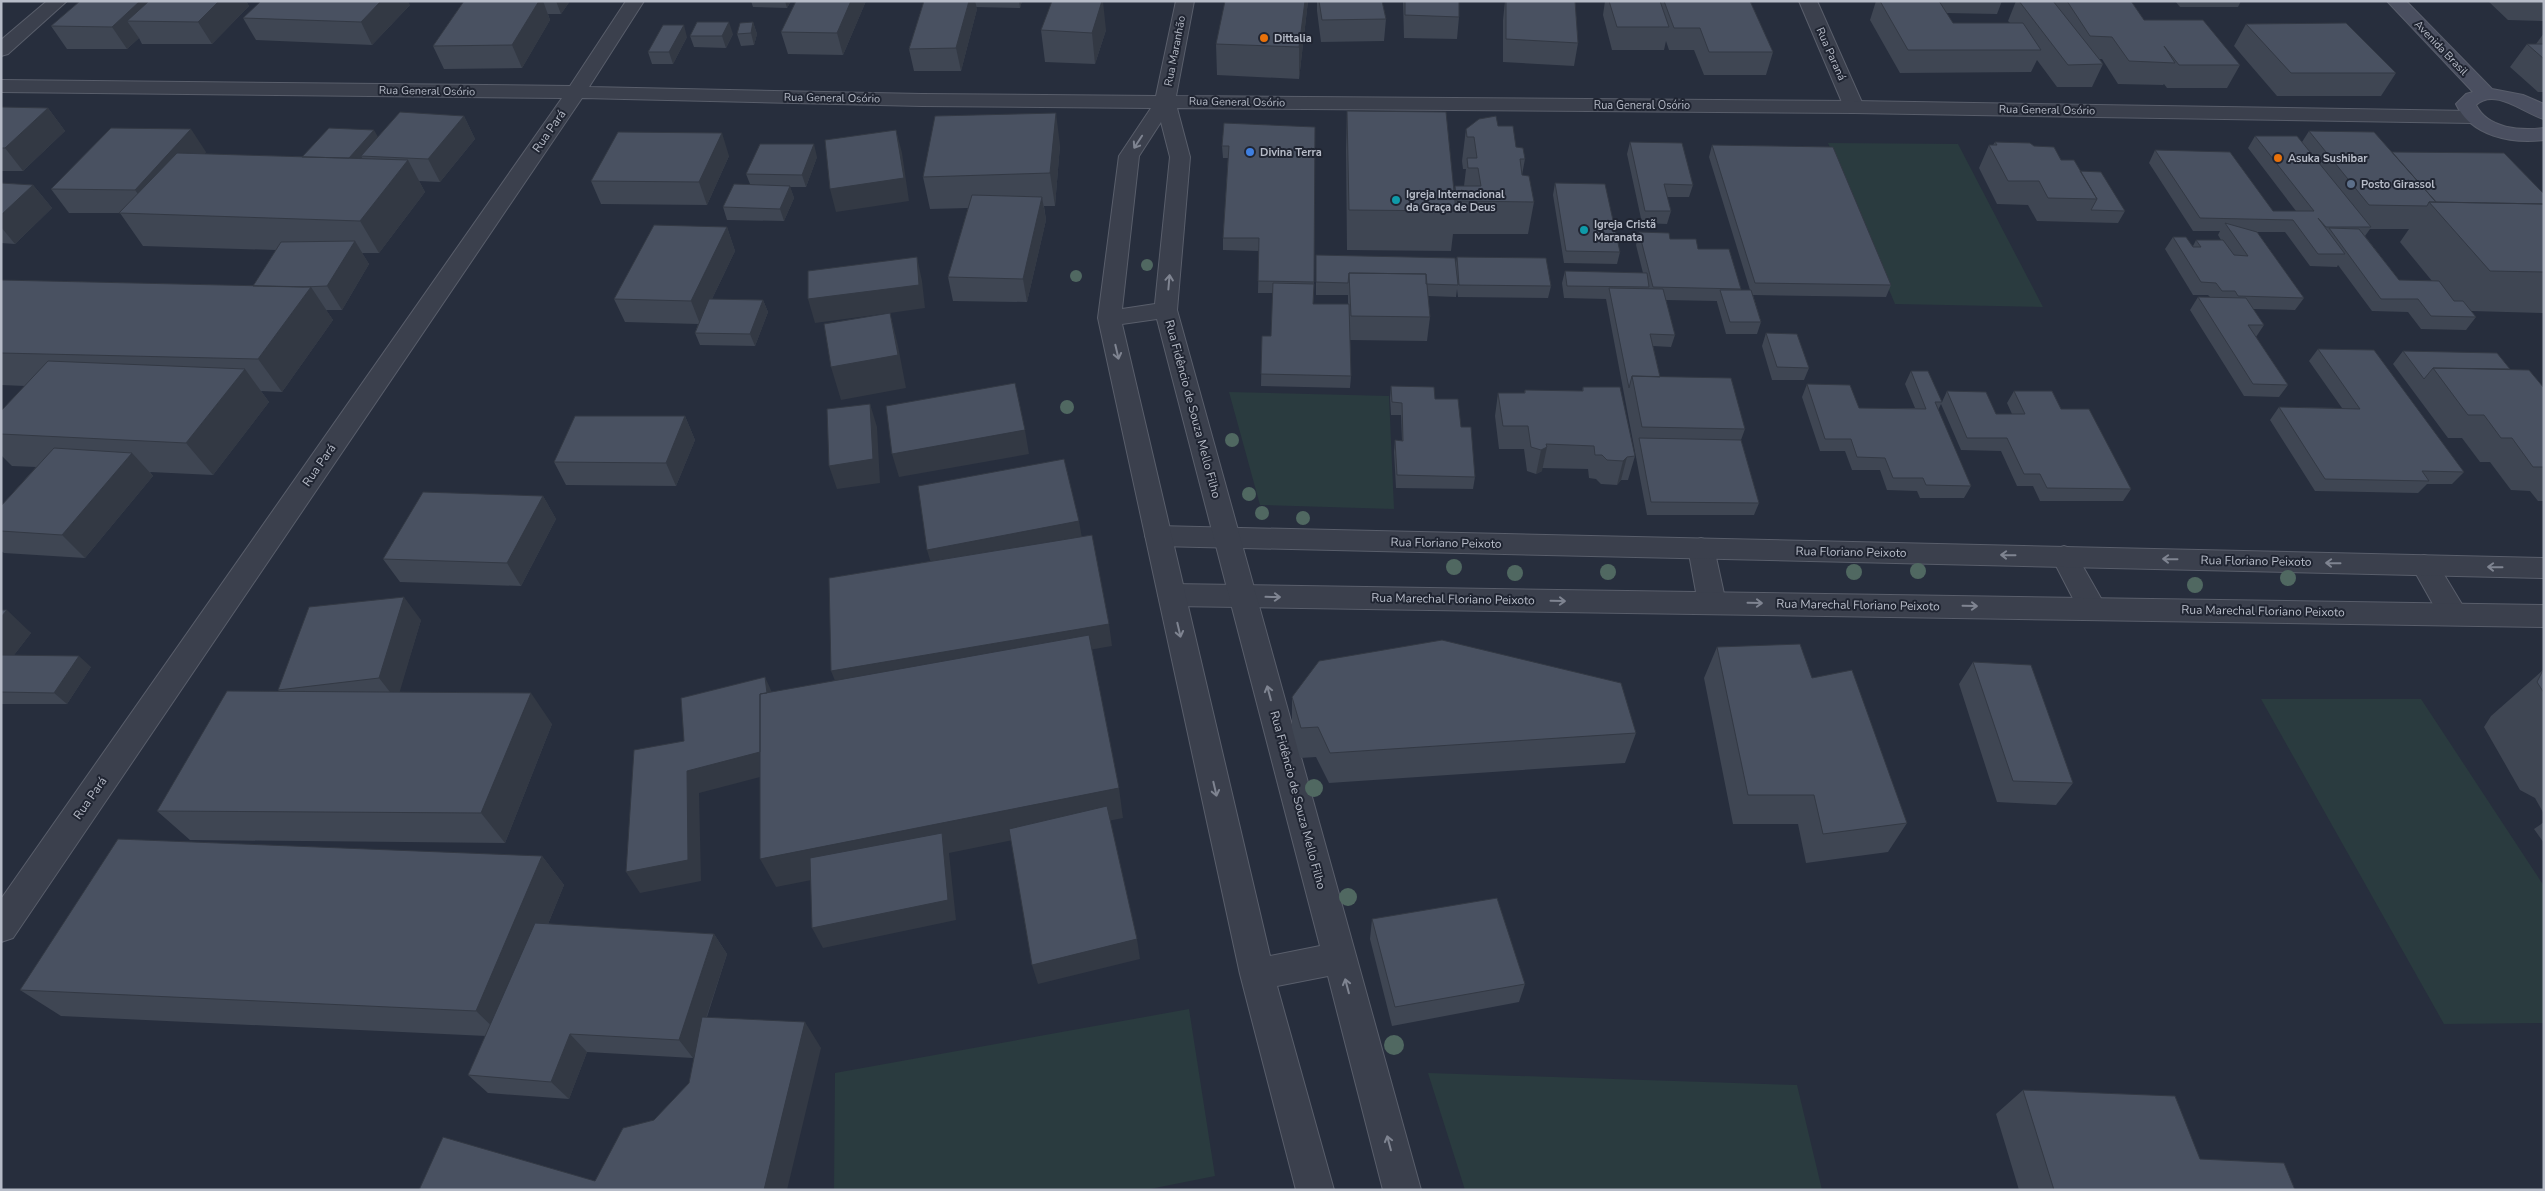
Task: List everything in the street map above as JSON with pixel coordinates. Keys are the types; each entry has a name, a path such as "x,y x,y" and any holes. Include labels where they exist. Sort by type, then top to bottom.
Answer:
{"main road":[{"name":"Avenida Brasil","path":"2396,1 2488,95"},
{"path":"2539,107 2514,99 2488,95 2476,96 2469,99 2466,104 2473,117 2496,129 2534,135 2544,155"}],"street":[{"path":"1,50 58,1"},
{"name":"Rua Pará","path":"1,927 576,92 635,1"},
{"name":"Rua Maranhão","path":"1165,101 1185,1"},
{"name":"Rua Paraná","path":"1808,1 1854,107"},
{"name":"Rua General Osório","path":"1,86 576,92 922,100 1854,107 2473,117"},
{"path":"1165,101 1129,156 1109,318 1258,974 1315,1190"},
{"name":"Rua Fidêncio de Souza Mello Filho","path":"1165,101 1180,157 1166,310 1402,1190"},
{"path":"1109,318 1166,310"},
{"name":"Rua Floriano Peixoto","path":"1158,536 2544,568"},
{"path":"1701,548 1712,603"},
{"path":"2064,556 2092,608"},
{"path":"2424,565 2453,614"},
{"name":"Rua Marechal Floriano Peixoto","path":"1172,596 2544,616"},
{"path":"1258,974 1340,958"}],"shaded area":[{"path":"1828,143 1958,144 2043,307 1895,304"},
{"path":"1229,392 1389,396 1394,509 1260,505"},
{"path":"2261,699 2421,699 2544,886 2544,1023 2444,1024"},
{"path":"1189,1009 1215,1176 1145,1190 834,1190 835,1073"},
{"path":"1428,1073 1797,1085 1822,1190 1465,1190"}],"building":[{"path":"80,1 140,1 112,27 51,26"},
{"path":"149,1 219,1 198,22 127,21"},
{"path":"261,1 381,1 361,22 243,18"},
{"path":"464,1 539,1 512,45 433,46"},
{"path":"796,1 851,1 837,33 781,32"},
{"path":"924,1 969,1 956,48 909,49"},
{"path":"1052,1 1102,1 1092,33 1041,30"},
{"path":"1225,1 1305,1 1299,47 1216,44"},
{"path":"1319,1 1382,1 1386,19 1322,20"},
{"path":"1405,1 1459,1 1459,17 1405,15"},
{"path":"1506,1 1575,1 1578,43 1506,39"},
{"path":"1609,1 1660,1 1669,27 1617,27"},
{"path":"1664,1 1750,1 1773,52 1709,52 1700,28 1674,28"},
{"path":"1880,1 1939,1 1953,23 2023,23 2041,50 1908,50"},
{"path":"2019,1 2053,1 2103,64 2068,65"},
{"path":"2067,1 2131,1 2144,20 2203,20 2240,65 2179,65 2164,46 2175,63 2129,61 2112,37 2090,36"},
{"path":"697,22 729,22 722,36 690,36"},
{"path":"753,22 751,33 737,34 740,23"},
{"path":"2346,23 2396,73 2291,73 2246,24"},
{"path":"663,25 684,25 669,52 648,52"},
{"path":"2527,44 2544,44 2544,59"},
{"path":"1,107 48,108 5,148 1,148"},
{"path":"1347,111 1446,112 1456,211 1349,210"},
{"path":"400,112 464,116 428,159 361,156"},
{"path":"1056,113 1050,173 923,177 935,116"},
{"path":"1496,116 1498,126 1513,126 1516,147 1523,148 1525,159 1520,159 1522,175 1529,176 1534,202 1457,201 1455,186 1481,186 1478,168 1468,168 1467,158 1477,158 1474,137 1467,137 1466,129 1479,119"},
{"path":"1224,123 1315,127 1314,282 1258,281 1259,238 1223,238 1229,146 1222,146"},
{"path":"111,128 191,129 135,190 51,189"},
{"path":"329,128 374,130 349,158 302,157"},
{"path":"896,130 904,178 830,189 825,140"},
{"path":"2309,131 2374,132 2436,202 2429,202 2427,206 2369,205"},
{"path":"618,132 722,133 699,182 591,181"},
{"path":"2255,136 2297,136 2371,227 2326,227 2318,218 2345,254 2318,254 2293,220 2200,218 2155,150 2230,152 2273,211 2314,211"},
{"path":"1630,142 1682,143 1693,185 1664,184 1671,211 1645,211"},
{"path":"1995,142 2030,143 2034,146 2054,147 2061,160 2074,160 2097,199 2048,198 2039,181 2008,181 1989,145 1997,145"},
{"path":"760,144 814,144 802,175 746,174"},
{"path":"1712,145 1833,147 1891,285 1755,283"},
{"path":"2392,152 2504,153 2544,194 2544,204 2436,202"},
{"path":"177,153 408,160 360,221 119,213"},
{"path":"2080,171 2101,172 2125,211 2091,210 2097,199"},
{"path":"1,183 33,185 1,215"},
{"name":"Igreja Cristã Maranata","path":"1555,183 1605,184 1620,252 1566,251"},
{"path":"734,184 790,186 780,209 723,207"},
{"path":"972,195 1042,197 1023,279 948,277"},
{"path":"2429,202 2544,204 2544,272 2490,271"},
{"path":"2225,223 2257,232 2304,298 2238,296 2235,291 2222,291 2216,283 2201,282 2173,237 2186,237 2193,247 2201,247 2196,240 2223,240 2234,255 2248,256"},
{"path":"654,225 727,227 691,301 614,299"},
{"path":"2329,228 2359,229 2399,280 2439,281 2454,301 2463,301 2476,317 2431,316 2418,299 2381,299"},
{"path":"1639,232 1669,233 1670,239 1696,239 1698,249 1729,249 1741,289 1653,287"},
{"path":"355,241 327,286 253,286 281,242"},
{"path":"1316,255 1455,258 1458,285 1426,284 1426,274 1349,273 1348,283 1316,282"},
{"path":"917,257 919,285 808,299 808,271"},
{"path":"1457,257 1546,258 1551,286 1459,285"},
{"path":"1565,271 1647,273 1649,287 1567,286"},
{"path":"1349,273 1426,274 1430,317 1351,316"},
{"path":"1,280 311,287 258,359 1,353"},
{"path":"1273,283 1314,284 1313,304 1349,304 1351,376 1261,374 1262,336 1271,336"},
{"path":"1609,288 1663,289 1675,335 1650,334 1660,377 1632,376 1629,388"},
{"path":"1720,290 1751,290 1761,322 1730,322"},
{"path":"2198,297 2246,298 2264,325 2248,325 2288,385 2253,384"},
{"path":"709,299 763,300 750,334 695,333"},
{"path":"890,313 898,355 831,367 824,324"},
{"path":"1766,333 1797,334 1809,368 1777,367"},
{"path":"2318,349 2374,350 2464,472 2422,471 2429,481 2325,479 2279,407 2360,409"},
{"path":"2403,351 2497,353 2510,369 2433,368 2424,379"},
{"path":"48,361 245,369 186,443 1,434 1,411"},
{"path":"2433,368 2529,370 2544,388 2544,467 2533,467 2512,438 2501,438 2484,415 2468,415"},
{"path":"1911,371 1928,371 1942,402 1935,402 1971,486 1926,485 1923,478 1893,478 1885,458 1857,457 1851,439 1825,439 1807,384 1850,385 1859,408 1926,409"},
{"path":"1632,376 1731,378 1745,429 1642,427"},
{"path":"1015,383 1025,430 892,454 886,406"},
{"path":"1391,386 1434,387 1435,399 1458,399 1461,427 1471,427 1475,477 1397,475 1395,440 1403,441 1402,403 1392,402"},
{"path":"1583,387 1620,387 1635,456 1627,457 1623,461 1607,460 1602,455 1595,455 1594,446 1546,444 1547,447 1541,450 1531,447 1528,426 1503,426 1498,393 1525,393 1525,390 1583,391"},
{"path":"1947,391 1986,392 1996,414 2025,414 2014,391 2052,391 2061,409 2089,409 2131,489 2047,488 2040,474 2024,474 2007,438 1967,438"},
{"path":"870,404 873,459 829,466 827,409"},
{"path":"575,416 685,416 666,463 554,462"},
{"path":"1639,438 1741,440 1759,503 1651,502"},
{"path":"54,448 132,453 62,535 1,531 1,506"},
{"path":"1064,459 1079,521 927,550 918,486"},
{"path":"423,492 543,496 507,563 383,559"},
{"path":"1092,535 1109,624 831,671 829,578"},
{"path":"404,597 379,678 278,690 309,607"},
{"path":"1,610 7,610 1,617"},
{"path":"1089,635 1119,788 760,859 760,694"},
{"path":"1442,640 1621,683 1636,733 1330,753 1318,727 1301,728 1292,697 1319,661"},
{"path":"1800,644 1812,678 1852,670 1907,823 1823,834 1814,795 1748,795 1717,647"},
{"path":"1,655 79,656 54,693 1,692"},
{"path":"1973,662 2031,665 2073,783 2013,781"},
{"path":"2544,670 2544,693 2537,682"},
{"path":"765,677 767,693 760,694 760,752 687,771 688,860 626,872 634,750 684,741 681,698"},
{"path":"227,691 531,693 481,813 157,811"},
{"path":"1107,806 1137,939 1032,965 1009,829"},
{"path":"942,833 948,900 812,928 810,858"},
{"path":"118,839 542,856 476,1011 20,990"},
{"path":"1497,898 1525,984 1395,1007 1372,919"},
{"path":"535,923 714,934 679,1040 570,1034 551,1082 468,1075"},
{"path":"702,1017 805,1022 764,1190 419,1190 443,1137 595,1181 623,1128 654,1120 689,1083"},
{"path":"2023,1090 2175,1096 2200,1159 2284,1163 2295,1190 2054,1190"}],"place":[{"name":"Dittalia","path":"1264,38"},
{"name":"Divina Terra","path":"1250,152"},
{"name":"Asuka Sushibar","path":"2278,158"},
{"name":"Posto Girassol","path":"2351,184"},
{"name":"Igreja Internacional da Graça de Deus","path":"1396,200"},
{"name":"Igreja Cristã Maranata","path":"1584,230"}]}
